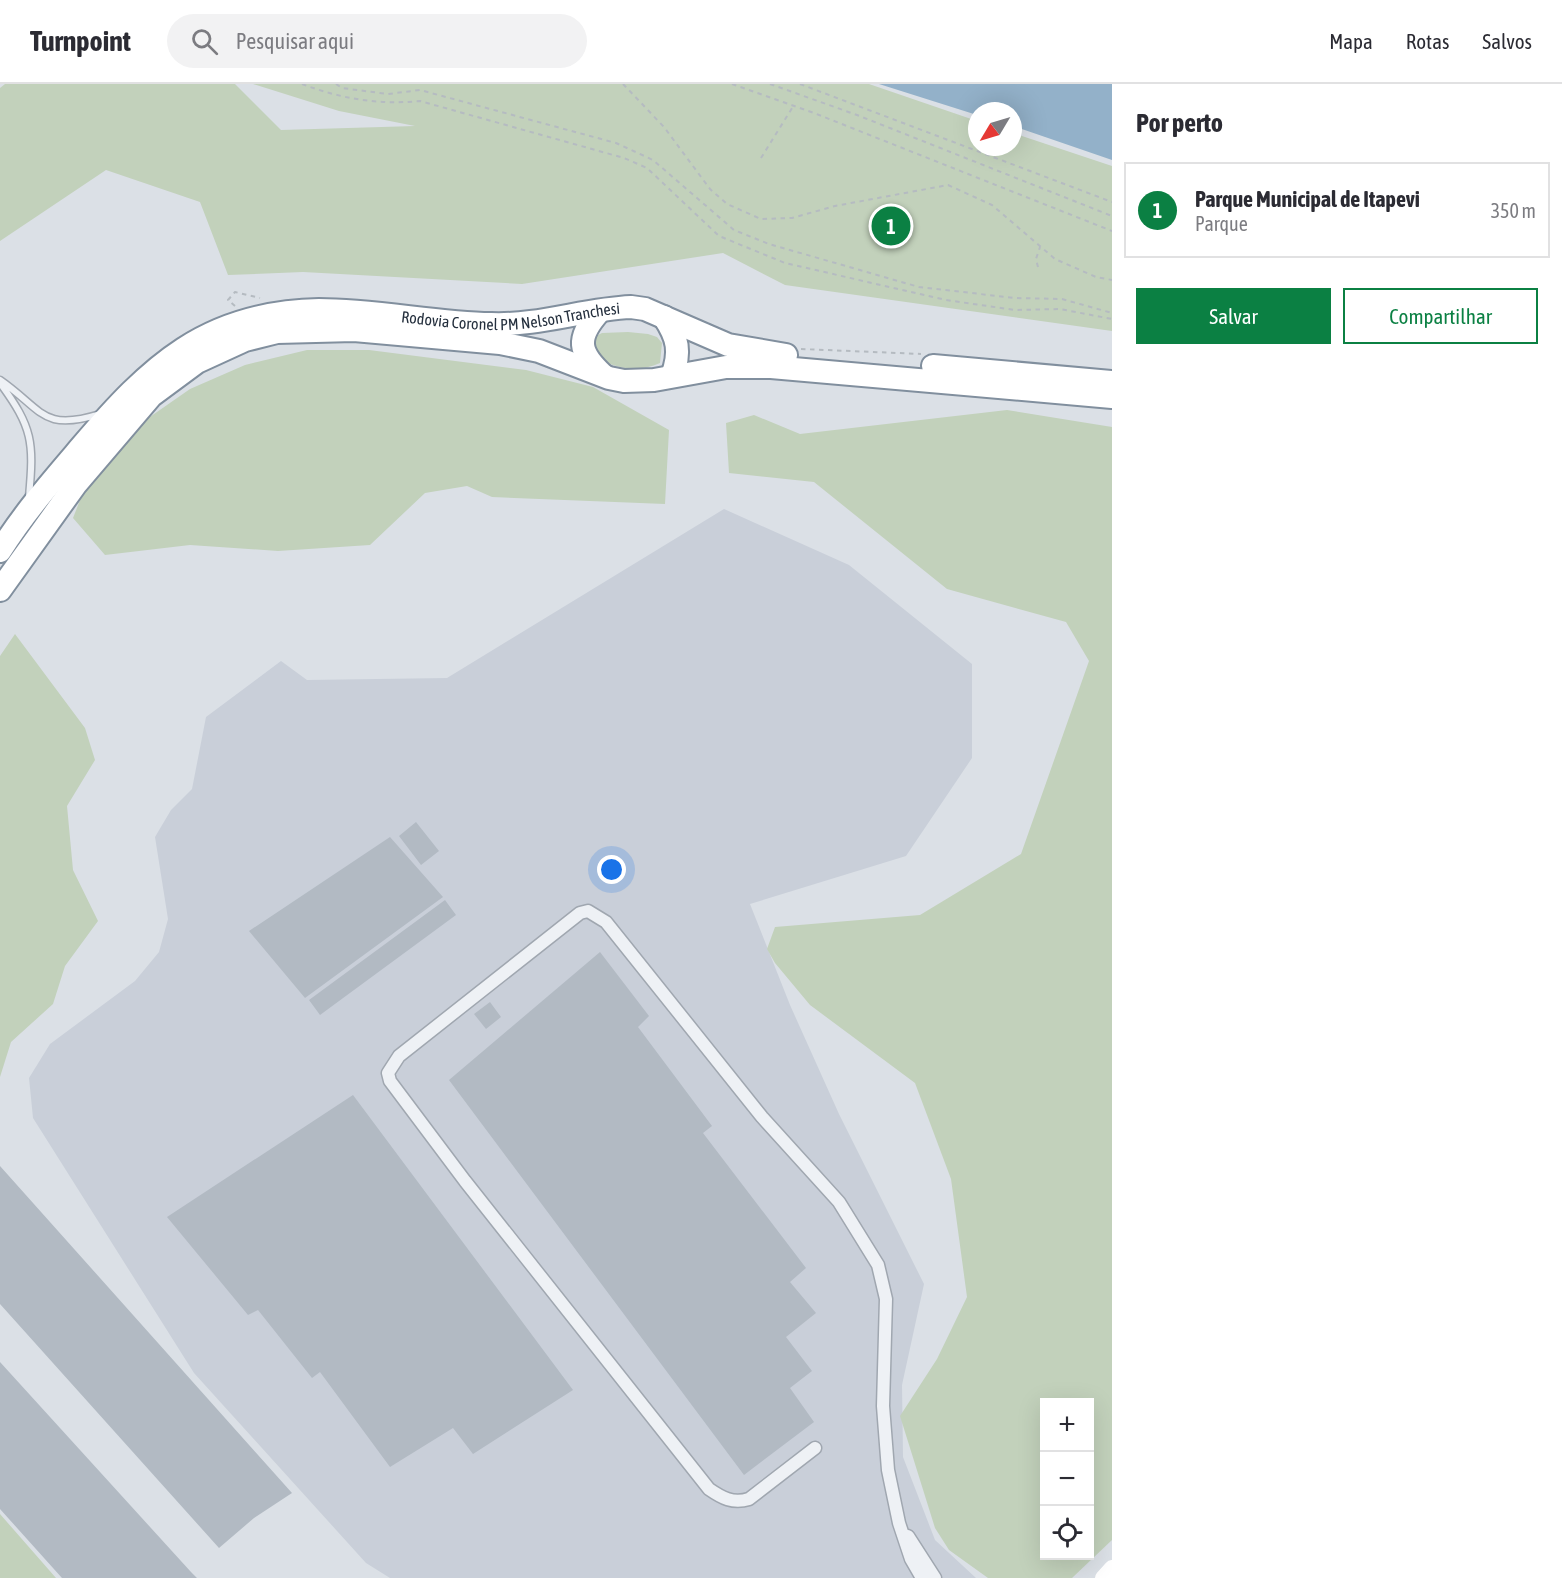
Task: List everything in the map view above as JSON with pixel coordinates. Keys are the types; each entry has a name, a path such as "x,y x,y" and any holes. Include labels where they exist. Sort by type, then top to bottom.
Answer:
{"highway":[{"name":"Rodovia Coronel PM Nelson Tranchesi","path":"0,551 27,509 112,410 150,371 188,344 224,328 287,313 354,311 490,324 532,322 631,307 664,317 728,345 778,355 1112,382"},
{"path":"599,312 585,327 583,350 590,363 604,376"},
{"path":"664,317 676,336 677,362 672,376"},
{"name":"Rodovia Coronel PM Nelson Tranchesi","path":"0,590 76,484 151,396 197,362 245,340 277,332 354,330 500,343 538,351 604,376 638,381 726,367 771,367 1112,397"},
{"name":"Rodovia Coronel PM Nelson Tranchesi","path":"0,607 14,585 25,554"}],"street":[{"path":"815,1448 749,1499 740,1502 730,1500 709,1489 465,1180 390,1081 388,1073 399,1056 580,913 588,911 606,922 762,1117 839,1202 878,1265 886,1299 883,1406 888,1470 898,1523 911,1559 922,1578"},
{"path":"898,1523 935,1578"},
{"path":"1103,1578 1112,1569"}],"lane":[{"path":"0,382 50,420 74,422 112,410"},
{"path":"0,382 27,426 33,454 27,509"}],"path":[{"path":"302,84 358,101 389,104 420,101 624,158 647,168 719,236 785,263 945,300 1015,310 1060,309 1112,319"},
{"path":"336,84 342,88 388,94 420,90 616,143 653,160 734,230 770,243 920,287 1015,298 1062,300 1112,312"},
{"path":"623,84 664,127 710,189 727,204 761,219 792,218 835,206 948,185 992,205 1055,259 1096,277 1112,280"},
{"path":"732,84 794,105 1112,231"},
{"path":"770,84 857,115 1112,216"},
{"path":"800,84 1112,202"},
{"path":"761,158 794,105"},
{"path":"1038,267 1036,259 1040,247"},
{"path":"236,307 228,300 235,292 264,299 255,302"}],"shaded area":[{"path":"724,509 849,565 972,664 972,758 906,856 750,904 790,1005 839,1114 924,1284 902,1385 903,1457 935,1540 976,1578 390,1578 366,1563 194,1373 33,1118 29,1078 50,1044 135,981 159,952 168,919 155,837 171,810 192,789 206,717 281,661 307,680 447,678"}],"green space":[{"path":"5,84 235,84 281,130 415,126 339,111 253,84 869,84 968,118 968,156 1022,156 1022,136 1112,166 1112,331 785,285 723,253 522,284 303,272 228,275 200,202 106,170 0,241 0,88"},
{"path":"628,332 657,337 662,343 660,363 634,369 609,364 593,355 594,337 602,333"},
{"path":"307,350 369,350 526,370 593,387 669,430 665,504 492,497 467,486 425,493 370,545 278,551 190,545 105,555 73,518 93,467 134,428 190,389 245,365"},
{"path":"1007,410 1112,427 1112,1540 1094,1557 1094,1398 1040,1398 1040,1560 1091,1560 1072,1578 988,1578 949,1550 935,1528 900,1416 937,1359 967,1297 951,1179 915,1083 810,1005 775,963 767,949 775,927 920,915 1021,854 1089,661 1066,622 947,589 814,482 729,473 726,423 754,415 800,434"},
{"path":"15,634 85,728 95,760 67,806 73,870 98,921 65,966 53,1004 11,1042 0,1077 0,656"},
{"path":"0,1514 56,1578 0,1578"}],"water":[{"path":"879,84 1112,84 1112,160 1022,129 1022,102 968,102 968,112"}],"building":[{"path":"416,822 439,851 421,865 399,836"},
{"path":"390,837 443,897 305,998 249,931"},
{"path":"445,900 456,915 320,1015 309,1000"},
{"path":"600,952 649,1016 638,1027 712,1126 703,1133 806,1268 790,1282 816,1313 786,1337 812,1371 790,1388 814,1422 744,1475 449,1080"},
{"path":"490,1002 501,1017 486,1029 474,1014"},
{"path":"353,1095 573,1390 473,1454 453,1428 390,1467 320,1372 312,1378 258,1310 248,1315 167,1217"},
{"path":"0,1166 292,1493 254,1518 219,1548 0,1304"},
{"path":"0,1362 197,1578 62,1578 0,1509"}],"place":[{"name":"Parque Municipal de Itapevi","path":"891,226"}]}
